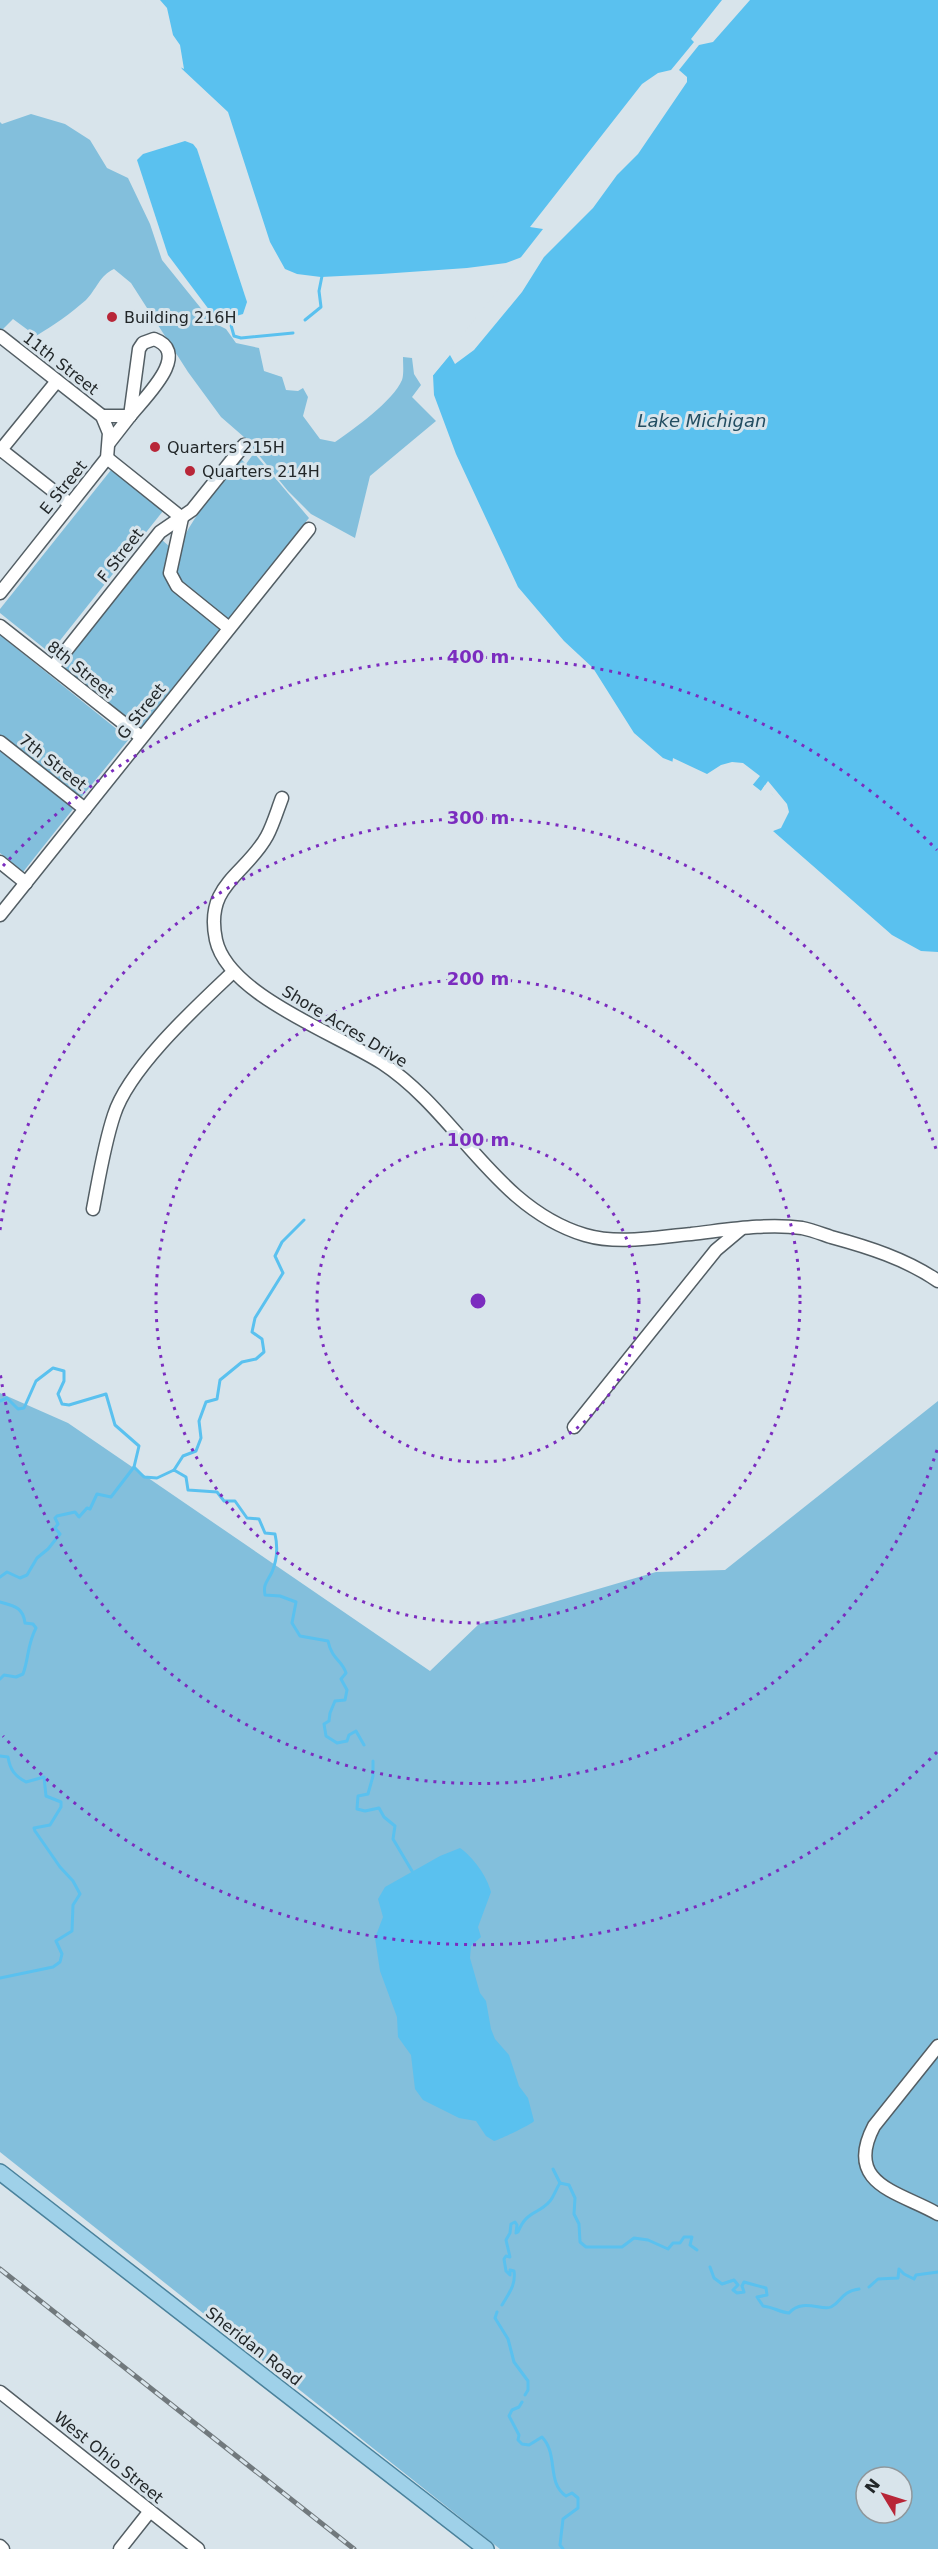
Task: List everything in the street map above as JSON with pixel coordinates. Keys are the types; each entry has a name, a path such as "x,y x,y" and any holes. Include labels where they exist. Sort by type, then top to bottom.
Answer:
{"main road":[{"name":"Sheridan Road","path":"0,2172 486,2549"}],"street":[{"name":"11th Street","path":"0,336 102,416"},
{"path":"109,443 168,368 169,352 162,342 154,339 143,343 139,349 130,416"},
{"path":"57,381 0,450 70,504"},
{"path":"102,416 130,416"},
{"name":"E Street","path":"0,593 107,458 109,443 107,425 102,416"},
{"name":"F Street","path":"53,668 160,532 192,510 244,445"},
{"path":"107,458 182,518 170,573 177,586 229,628"},
{"name":"G Street","path":"0,915 309,528"},
{"name":"8th Street","path":"0,626 141,738"},
{"name":"7th Street","path":"0,742 85,809"},
{"name":"Shore Acres Drive","path":"282,798 268,836 234,874 216,904 213,923 216,942 225,963 270,1000 382,1063 404,1079 497,1178 529,1205 557,1223 586,1235 619,1239 741,1229 803,1228 861,1244 917,1266 938,1281"},
{"path":"0,862 26,883"},
{"path":"93,1209 114,1114 124,1092 188,1016 234,972"},
{"path":"574,1427 716,1250 741,1229"},
{"path":"938,2046 874,2127 867,2140 865,2154 866,2166 872,2177 884,2189 938,2214"},
{"name":"West Ohio Street","path":"0,2392 198,2549"},
{"path":"120,2549 150,2511"}],"shaded area":[{"path":"31,114 65,124 90,140 107,168 128,178 150,224 162,260 212,322 226,329 236,343 259,348 264,371 282,377 286,390 298,391 303,388 308,397 303,416 320,439 335,442 372,414 390,397 402,380 403,357 412,358 414,374 421,385 412,397 436,421 370,476 355,538 311,514 288,491 244,437 221,417 188,372 131,283 114,269 102,279 86,300 36,336 13,319 0,332 0,122 2,124"},
{"path":"254,453 309,518 227,621 180,583 175,570 177,554 184,537 207,501 241,459 246,464"},
{"path":"111,470 163,511 50,653 0,613 0,609"},
{"path":"162,540 170,547 164,570 170,588 221,629 140,732 60,669"},
{"path":"0,635 129,739 80,799 0,735"},
{"path":"0,750 73,809 23,872 0,853"},
{"path":"0,1393 68,1423 430,1671 479,1624 656,1572 725,1570 938,1401 938,2549 500,2549 0,2152"}],"water":[{"name":"Lake Michigan","path":"148,0 938,0 938,952 921,951 892,935 773,831 787,812 765,785 761,791 752,784 756,779 735,767 707,775 663,758 634,733 593,668 564,641 518,587 456,454 434,395 433,375 623,141 618,137 522,257 506,263 467,268 321,277 297,274 285,269 270,242 228,112 182,69"},
{"path":"185,141 193,144 197,149 247,302 243,314 223,320 216,319 168,255 137,160 143,154"},
{"path":"460,1848 479,1867 491,1892 478,1927 481,1937 471,1946 470,1958 480,1993 486,2001 491,2029 495,2039 509,2055 519,2086 528,2098 534,2121 494,2141 486,2136 476,2121 459,2118 423,2100 415,2089 411,2055 398,2037 397,2017 380,1971 375,1938 383,1917 378,1899 385,1887 440,1856"}],"pier":[{"path":"145,0 160,0 167,8 173,35 180,45 184,69 176,65 163,40 150,26"},
{"path":"722,0 750,0 713,42 699,45 679,70 687,77 687,82 638,154 617,175 593,208 544,257 522,292 474,350 455,364 450,355 430,379 430,375 523,259 518,261 543,229 530,227 642,84 658,73 671,70 694,42 691,39"},
{"path":"673,758 707,774 721,765 732,762 743,763 760,776 751,787 752,780 734,771 706,778 672,765"},
{"path":"768,781 787,804 789,812 781,828 773,831 770,830 783,812 772,794 765,789 763,793 761,791"}],"waterway":[{"path":"305,320 321,307 319,291 322,276"},
{"path":"229,318 234,336 241,338 293,333"},
{"path":"174,1470 183,1456 196,1451 201,1438 199,1421 206,1402 217,1399 220,1380 242,1362 256,1359 264,1352 262,1339 252,1332 255,1318 283,1273 275,1256 282,1242 304,1220"},
{"path":"0,1401 7,1398 18,1409 24,1408 36,1381 53,1368 64,1371 64,1381 58,1394 62,1404 69,1405 106,1394 115,1425 139,1446 134,1467 111,1497 97,1494 90,1509 87,1508 79,1517 75,1512 57,1516 55,1518 58,1524 55,1528 60,1534 37,1558 27,1575 20,1578 7,1572 0,1577"},
{"path":"134,1467 144,1477 157,1478 174,1470 186,1477 188,1490 217,1492 224,1501 235,1501 247,1518 259,1519 265,1533 275,1534 276,1558 265,1586 265,1595 280,1596 296,1602 292,1623 300,1636 328,1641 332,1652 346,1673 341,1679 347,1690 345,1700 335,1701 329,1721 324,1724 326,1736 337,1743 347,1741 349,1735 356,1731 364,1745"},
{"path":"0,1602 20,1610 25,1623 33,1624 36,1628 23,1674 16,1677 4,1675 0,1679"},
{"path":"0,1756 8,1757 14,1772 26,1782 44,1777 46,1796 61,1802 61,1807 50,1825 34,1828 80,1894 73,1905 72,1931 56,1941 62,1954 60,1962 53,1967 0,1978"},
{"path":"373,1761 373,1776 368,1794 358,1796 357,1809 365,1811 379,1808 384,1817 395,1826 393,1839 412,1871"},
{"path":"553,2169 560,2183"},
{"path":"560,2183 569,2185 575,2198 574,2214 579,2224 580,2242 586,2247 622,2247 634,2238 648,2240 668,2249 673,2243 680,2243 684,2237 692,2237 690,2245 697,2250"},
{"path":"502,2305 514,2281 514,2271 510,2270 510,2275 506,2271 504,2259 506,2256 510,2257 506,2240 511,2224 515,2222 516,2233 518,2232 529,2216 550,2201 560,2183"},
{"path":"710,2267 714,2278 722,2284 734,2280 738,2285 733,2290 737,2293 744,2292 742,2286 744,2282 766,2288 767,2295 757,2297 763,2306 782,2312 789,2313 800,2306 831,2307 848,2292 859,2289"},
{"path":"869,2287 878,2279 898,2278 899,2269 914,2279 916,2275 938,2272"},
{"path":"497,2312 495,2318 508,2339 514,2362 528,2381 528,2390 525,2395"},
{"path":"522,2402 519,2407 512,2410 509,2416 519,2435 518,2440 522,2444 529,2445 542,2437 550,2452 554,2476 560,2490 566,2496 572,2493 578,2498 578,2508 563,2519 560,2545 563,2549"}],"railway":[{"path":"0,2269 354,2549"}],"place":[{"name":"Building 216H","path":"112,317"},
{"name":"Quarters 215H","path":"155,447"},
{"name":"Quarters 214H","path":"190,471"}]}
